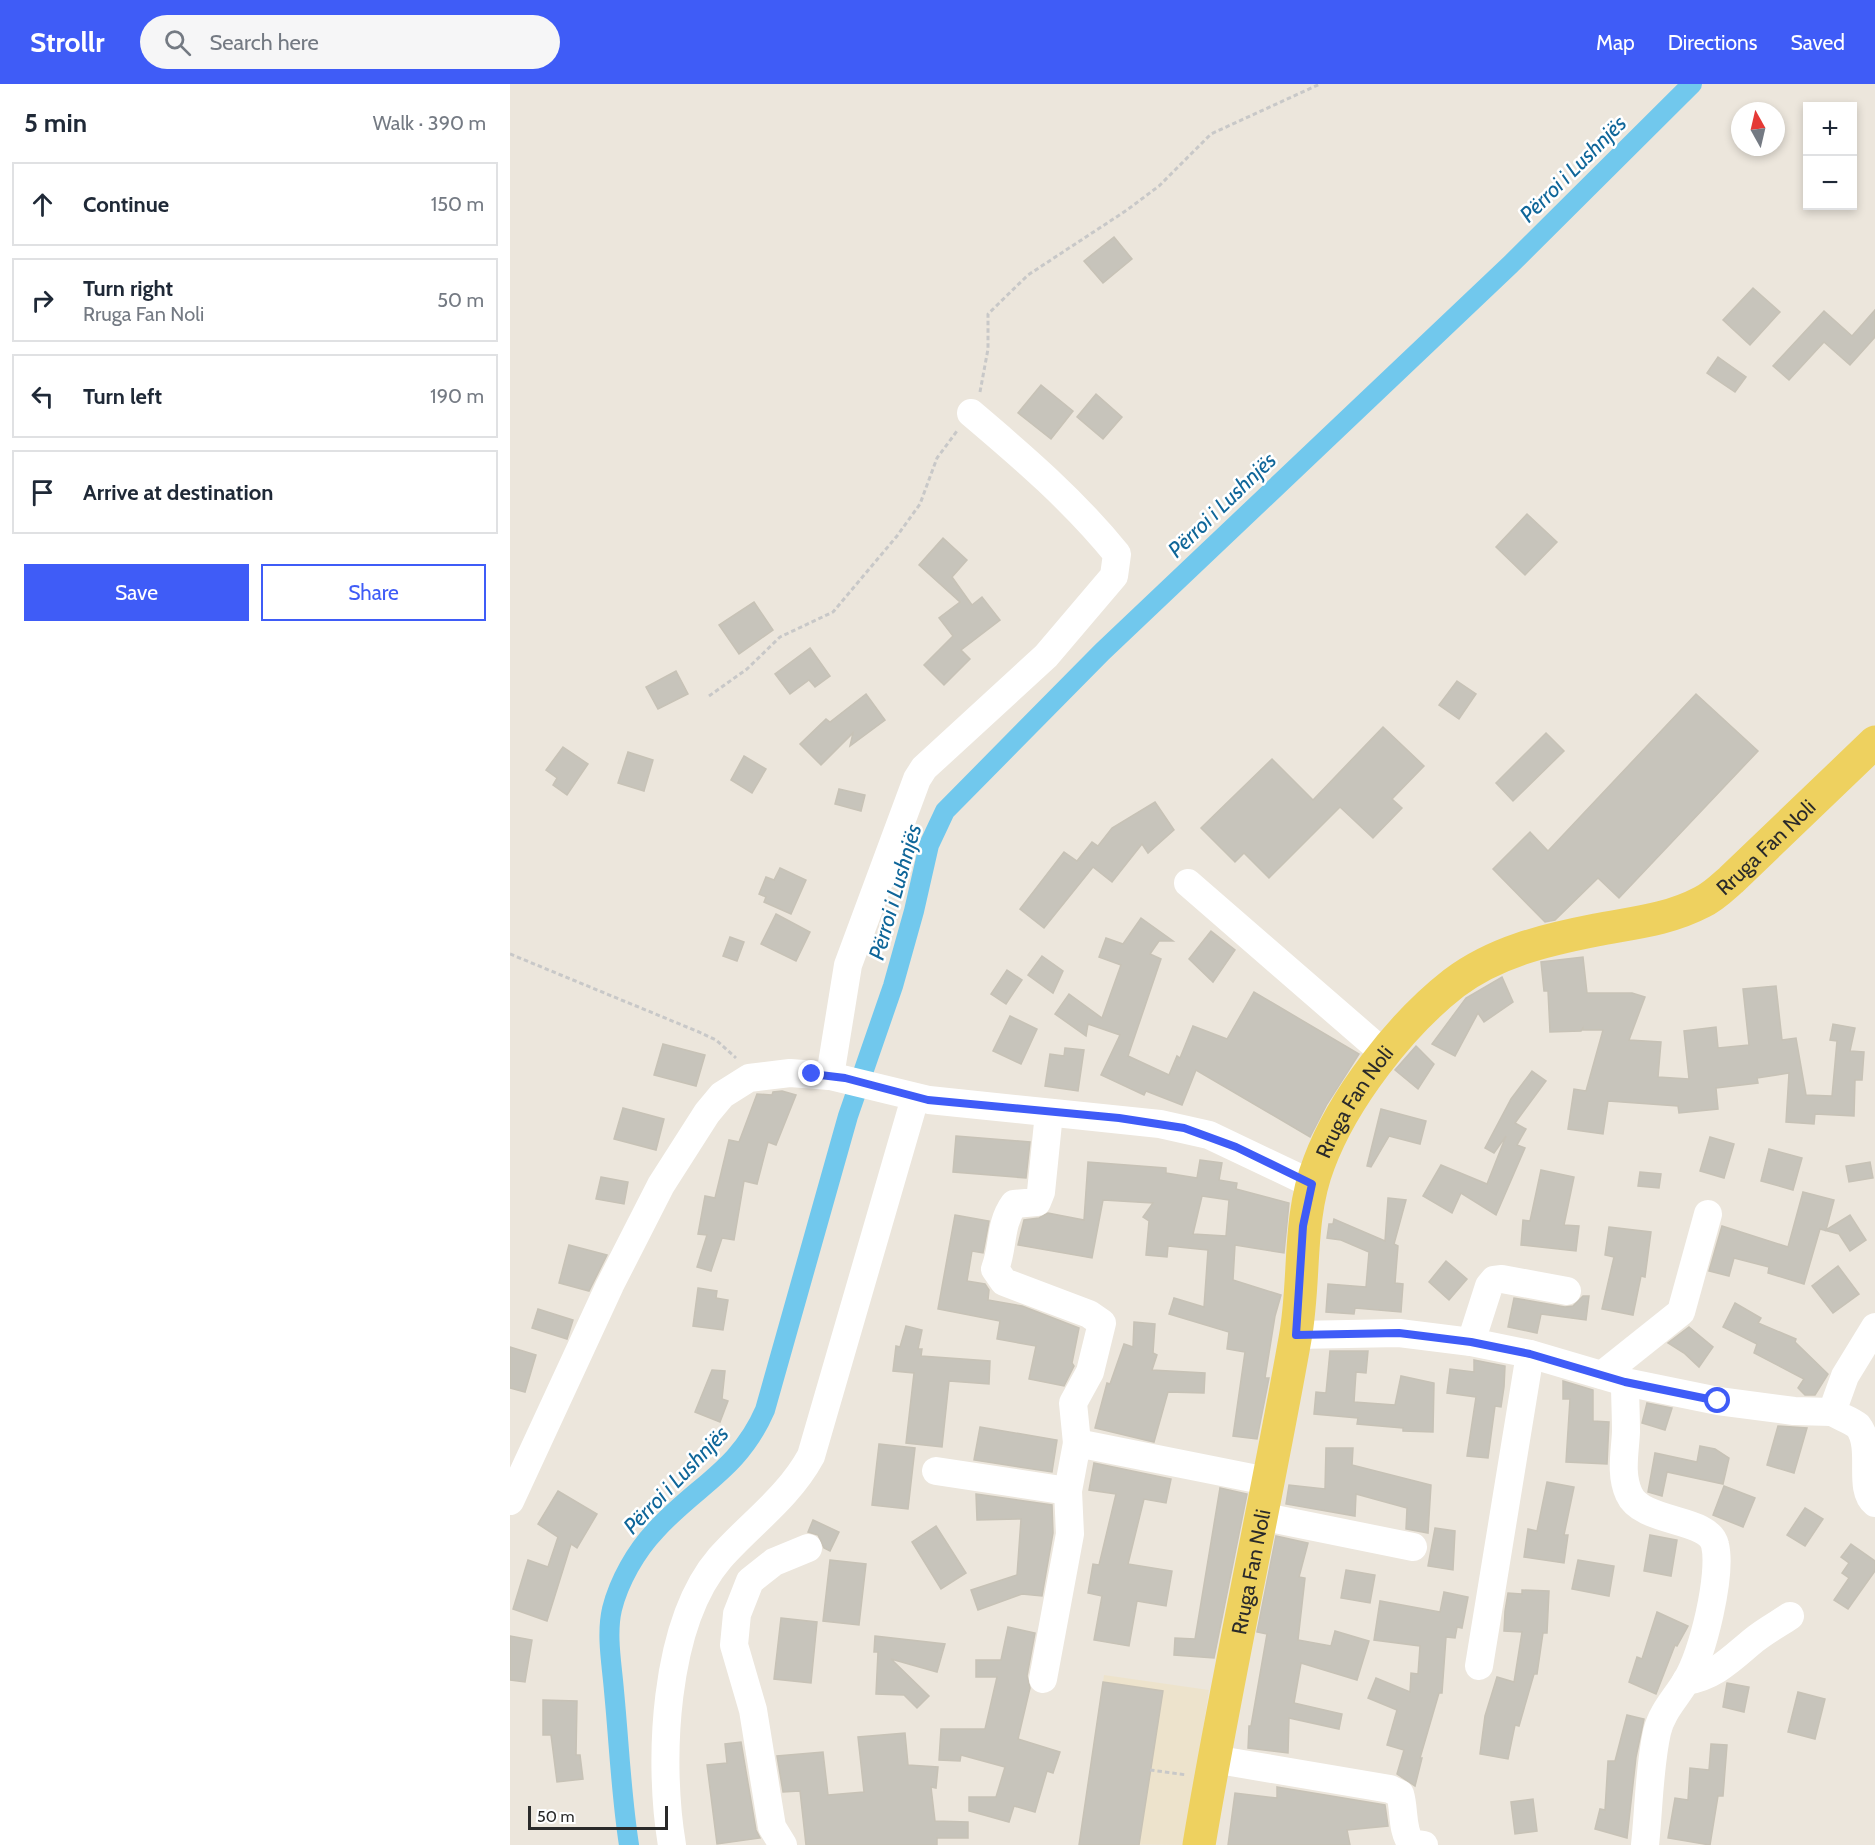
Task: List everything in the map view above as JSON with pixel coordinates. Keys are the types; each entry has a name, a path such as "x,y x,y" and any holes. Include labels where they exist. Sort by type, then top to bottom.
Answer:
{"main road":[{"name":"Rruga Fan Noli","path":"1198,1845 1296,1335 1303,1226 1312,1184 1329,1139 1364,1082 1385,1054 1429,1003 1456,981 1512,950 1550,939 1652,921 1705,901 1731,880 1875,742"}],"street":[{"path":"834,1076 848,964 917,779 924,768 1046,656 1114,576 1117,554 1095,528 1040,473 971,413"},
{"path":"1188,883 1385,1054"},
{"path":"510,1501 610,1285 662,1185 707,1113 722,1095 749,1078 790,1073 834,1076 906,1095 1049,1113 1119,1118 1184,1128 1236,1147 1312,1184"},
{"path":"672,1845 666,1796 669,1710 671,1681 686,1618 701,1586 720,1558 793,1485 811,1456 906,1095"},
{"path":"1042,1679 1070,1534 1068,1491 1077,1443 1073,1403 1090,1372 1102,1323 1089,1314 1004,1282 995,1269 999,1260 1004,1218 1014,1204 1037,1202 1041,1192 1049,1113"},
{"path":"1613,1378 1681,1311 1708,1214"},
{"path":"1471,1342 1489,1286 1494,1280 1502,1279 1567,1291"},
{"path":"1832,1412 1845,1376 1875,1326"},
{"path":"1296,1335 1399,1333 1471,1342 1530,1354 1613,1378 1718,1401 1794,1411 1832,1412 1858,1426 1869,1444 1871,1463 1868,1484 1871,1500 1875,1503"},
{"path":"1479,1666 1530,1354"},
{"path":"1613,1378 1626,1431 1622,1464 1630,1497 1640,1509 1702,1530 1715,1541 1718,1562 1700,1653 1686,1681 1668,1704 1657,1731 1645,1845"},
{"path":"1077,1443 1267,1482"},
{"path":"936,1472 1068,1491"},
{"path":"1260,1516 1413,1547"},
{"path":"783,1845 772,1827 753,1710 734,1645 737,1614 750,1581 774,1562 808,1548"},
{"path":"1686,1681 1709,1674 1728,1664 1755,1638 1790,1616"},
{"path":"1211,1768 1390,1789 1400,1794 1404,1807 1406,1836 1411,1843 1424,1845"}],"path":[{"path":"709,696 747,669 780,637 833,612 897,536 920,504 937,458 971,413 981,389 988,350 988,314 1007,293 1028,275 1127,210 1159,186 1211,134 1320,84"},
{"path":"510,954 570,977 716,1040 740,1063 749,1078"},
{"path":"1150,1770 1211,1768"}],"shaded area":[{"path":"1104,1675 1209,1690 1186,1845 1079,1844"}],"building":[{"path":"1114,237 1132,259 1103,283 1084,261"},
{"path":"1753,288 1780,312 1750,345 1723,320"},
{"path":"1875,310 1875,337 1850,365 1824,342 1789,380 1773,366 1824,311 1852,336"},
{"path":"1718,357 1746,377 1735,392 1707,373"},
{"path":"1041,385 1073,411 1051,439 1018,413"},
{"path":"1096,394 1122,417 1103,439 1077,417"},
{"path":"1527,514 1557,542 1525,575 1496,547"},
{"path":"943,538 967,560 952,577 972,605 982,597 1000,620 961,650 970,659 944,685 924,665 953,636 939,618 960,602 919,565"},
{"path":"754,602 773,630 739,654 719,625"},
{"path":"810,648 830,676 815,687 809,680 790,694 775,674"},
{"path":"676,671 688,694 658,709 646,687"},
{"path":"1457,681 1476,694 1459,719 1439,705"},
{"path":"866,694 885,720 850,746 853,733 821,765 800,744 826,719 830,722"},
{"path":"1696,694 1758,751 1619,898 1598,878 1555,920 1545,922 1493,869 1530,832 1548,851"},
{"path":"1383,727 1424,766 1392,799 1402,808 1373,838 1340,807 1269,878 1244,853 1235,862 1201,828 1272,759 1313,800"},
{"path":"1546,733 1564,751 1513,801 1496,783"},
{"path":"563,747 588,764 567,795 553,785 557,778 546,770"},
{"path":"628,752 653,760 644,791 618,783"},
{"path":"744,756 766,769 752,793 731,780"},
{"path":"839,789 865,795 861,811 835,804"},
{"path":"1155,802 1174,830 1148,853 1142,844 1112,882 1093,867 1044,928 1020,909 1064,852 1077,861 1092,842 1098,846 1112,828"},
{"path":"780,868 806,880 791,914 764,902 766,897 759,894 766,877 774,880"},
{"path":"776,914 810,932 796,961 761,944"},
{"path":"1141,918 1173,941 1159,941 1150,954 1161,959 1128,1056 1169,1075 1177,1056 1180,1058 1193,1026 1227,1039 1254,992 1359,1054 1327,1104 1310,1137 1196,1070 1182,1105 1146,1091 1144,1095 1101,1075 1120,1035 1088,1024 1086,1036 1055,1014 1069,994 1102,1018 1121,965 1099,957 1106,938 1123,944"},
{"path":"1211,931 1235,950 1213,982 1189,959"},
{"path":"730,937 744,942 737,961 723,956"},
{"path":"1042,956 1063,971 1053,993 1028,975"},
{"path":"1583,957 1587,993 1632,993 1645,997 1629,1040 1661,1042 1658,1077 1689,1079 1684,1031 1716,1027 1718,1048 1749,1045 1743,989 1776,986 1782,1040 1796,1038 1806,1095 1832,1096 1837,1041 1830,1040 1833,1024 1855,1028 1850,1051 1864,1052 1862,1080 1855,1080 1854,1116 1815,1114 1814,1124 1786,1122 1789,1073 1757,1078 1758,1083 1716,1088 1718,1109 1679,1113 1678,1106 1608,1101 1603,1134 1568,1129 1574,1089 1586,1091 1603,1030 1583,1030 1583,1028 1581,1031 1550,1032 1548,991 1544,991 1541,962"},
{"path":"1007,970 1022,980 1006,1004 991,994"},
{"path":"1502,977 1513,1002 1484,1022 1478,1013 1455,1056 1432,1044 1466,998"},
{"path":"1010,1016 1037,1029 1021,1064 993,1051"},
{"path":"663,1044 705,1055 696,1086 654,1075"},
{"path":"1416,1046 1434,1064 1418,1089 1395,1070"},
{"path":"1065,1048 1084,1050 1078,1091 1045,1086 1050,1054 1064,1056"},
{"path":"1532,1071 1546,1081 1515,1123 1526,1129 1517,1145 1525,1148 1496,1215 1461,1193 1452,1213 1423,1196 1441,1165 1487,1184 1506,1136 1494,1153 1485,1148 1511,1099"},
{"path":"782,1091 796,1095 776,1145 768,1142 757,1184 744,1181 734,1240 722,1238 711,1271 697,1267 707,1235 698,1234 705,1196 715,1198 729,1140 739,1142 757,1094 772,1095 773,1092"},
{"path":"623,1108 664,1119 656,1150 614,1139"},
{"path":"1381,1109 1426,1121 1420,1144 1389,1136 1371,1167 1367,1166"},
{"path":"956,1136 1030,1142 1026,1178 953,1172"},
{"path":"1710,1137 1734,1144 1724,1178 1700,1171"},
{"path":"1769,1149 1802,1158 1793,1190 1761,1181"},
{"path":"1200,1160 1222,1163 1219,1180 1237,1183 1236,1189 1289,1203 1284,1253 1235,1245 1233,1280 1281,1295 1275,1316 1265,1378 1269,1378 1257,1439 1233,1436 1245,1352 1227,1349 1229,1332 1169,1314 1174,1298 1204,1307 1208,1250 1168,1246 1167,1257 1146,1255 1149,1221 1143,1217 1153,1203 1103,1200 1092,1258 1018,1245 1024,1220 1039,1218 1048,1213 1084,1220 1088,1162 1166,1168 1166,1173 1197,1178","holes":["1202,1196 1229,1200 1226,1236 1193,1234"]},
{"path":"1870,1162 1873,1178 1849,1182 1846,1166"},
{"path":"1541,1170 1574,1177 1564,1225 1579,1226 1576,1251 1521,1245 1523,1220 1530,1221"},
{"path":"1640,1172 1661,1174 1659,1188 1638,1186"},
{"path":"601,1177 628,1182 624,1204 596,1199"},
{"path":"1803,1192 1834,1200 1826,1230 1850,1215 1866,1240 1850,1251 1839,1234 1820,1229 1804,1284 1768,1273 1769,1267 1734,1258 1729,1276 1709,1271 1722,1226 1788,1247"},
{"path":"1388,1198 1406,1200 1394,1244 1398,1246 1395,1283 1403,1284 1401,1312 1355,1308 1354,1314 1326,1312 1328,1284 1366,1287 1369,1252 1341,1240 1327,1238 1329,1224 1333,1224 1334,1219 1385,1241"},
{"path":"955,1215 989,1221 983,1253 972,1251 967,1281 985,1284 989,1290 988,1300 1022,1306 1079,1328 1072,1363 1074,1366 1064,1386 1029,1379 1036,1346 997,1339 1000,1321 938,1309"},
{"path":"1609,1227 1651,1232 1645,1277 1641,1276 1633,1315 1602,1309 1614,1257 1605,1255"},
{"path":"569,1245 607,1255 589,1291 559,1283"},
{"path":"1446,1261 1467,1279 1449,1300 1429,1282"},
{"path":"1838,1266 1859,1294 1833,1313 1812,1286"},
{"path":"698,1288 717,1291 716,1298 728,1300 723,1330 693,1326"},
{"path":"1583,1296 1589,1296 1586,1320 1541,1314 1537,1333 1508,1327 1514,1298 1565,1307 1573,1306"},
{"path":"1735,1303 1761,1318 1758,1323 1796,1339 1795,1342 1828,1374 1815,1395 1805,1395 1798,1388 1804,1379 1754,1353 1757,1344 1723,1327"},
{"path":"538,1309 573,1320 567,1339 532,1328"},
{"path":"1134,1322 1155,1324 1153,1353 1157,1355 1152,1370 1205,1373 1204,1393 1168,1392 1154,1442 1095,1428 1107,1383 1110,1384 1124,1344 1133,1347"},
{"path":"906,1326 922,1330 918,1349 922,1349 921,1356 990,1361 989,1384 949,1381 942,1447 906,1443 914,1373 893,1371 896,1346 900,1347"},
{"path":"1689,1327 1713,1347 1699,1367 1684,1353 1668,1343"},
{"path":"510,1347 536,1355 525,1392 510,1388"},
{"path":"1330,1351 1368,1351 1366,1373 1356,1372 1354,1402 1395,1405 1401,1376 1434,1383 1433,1432 1403,1431 1403,1428 1357,1424 1358,1418 1314,1414 1316,1392 1326,1393"},
{"path":"1474,1360 1505,1366 1501,1407 1495,1406 1488,1458 1467,1456 1476,1397 1447,1393 1450,1369 1474,1372"},
{"path":"712,1370 725,1371 722,1399 728,1401 720,1422 695,1412"},
{"path":"1563,1381 1593,1390 1593,1421 1609,1422 1607,1464 1566,1462 1570,1399 1563,1399"},
{"path":"1647,1403 1672,1408 1665,1430 1642,1423"},
{"path":"1778,1426 1807,1428 1794,1473 1767,1465"},
{"path":"980,1427 1057,1440 1052,1472 974,1460"},
{"path":"879,1444 915,1448 908,1509 872,1505"},
{"path":"1700,1446 1715,1449 1729,1458 1723,1484 1667,1472 1662,1496 1648,1492 1655,1453 1697,1462"},
{"path":"1326,1448 1353,1448 1352,1465 1431,1485 1428,1533 1406,1529 1407,1508 1356,1494 1355,1516 1286,1504 1289,1485 1325,1489"},
{"path":"1094,1463 1171,1479 1166,1503 1144,1499 1128,1564 1172,1571 1166,1606 1137,1601 1129,1646 1094,1640 1102,1596 1088,1593 1093,1564 1099,1565 1116,1494 1089,1490"},
{"path":"1547,1482 1574,1487 1564,1535 1568,1535 1564,1563 1524,1557 1528,1529 1537,1531"},
{"path":"1724,1486 1755,1498 1743,1527 1713,1515"},
{"path":"1220,1488 1247,1494 1214,1658 1174,1655 1175,1638 1195,1639"},
{"path":"558,1491 597,1514 577,1548 571,1544 547,1621 513,1609 528,1560 548,1567 558,1537 538,1524"},
{"path":"976,1494 1052,1505 1053,1533 1042,1596 1022,1594 978,1610 971,1590 1017,1575 1021,1519 977,1520"},
{"path":"1805,1508 1823,1519 1805,1546 1787,1535"},
{"path":"813,1520 839,1532 830,1551 824,1548 818,1535 808,1532"},
{"path":"936,1526 966,1573 941,1589 912,1542"},
{"path":"1435,1528 1455,1531 1453,1570 1428,1566"},
{"path":"1650,1535 1677,1540 1671,1576 1644,1571"},
{"path":"1276,1536 1308,1543 1299,1577 1305,1578 1298,1640 1331,1646 1335,1631 1369,1641 1357,1680 1301,1663 1294,1703 1342,1714 1339,1729 1289,1718 1288,1753 1248,1748 1249,1726 1251,1726 1267,1634 1257,1632"},
{"path":"1851,1544 1875,1561 1875,1571 1848,1609 1834,1600 1849,1578 1842,1573 1849,1563 1841,1557"},
{"path":"830,1560 866,1564 859,1625 823,1621"},
{"path":"1578,1560 1614,1566 1609,1596 1572,1589"},
{"path":"1346,1570 1375,1575 1370,1603 1341,1598"},
{"path":"1522,1590 1549,1591 1547,1633 1543,1633 1537,1674 1534,1674 1519,1726 1515,1725 1508,1759 1480,1754 1485,1716 1497,1677 1514,1682 1522,1632 1504,1631 1505,1611 1508,1593 1522,1594"},
{"path":"1444,1592 1468,1597 1462,1628 1457,1627 1455,1638 1446,1637 1442,1693 1439,1693 1420,1758 1422,1758 1415,1786 1397,1774 1404,1750 1387,1745 1397,1710 1368,1698 1376,1678 1410,1692 1411,1673 1418,1674 1420,1646 1374,1640 1380,1601 1440,1612"},
{"path":"1657,1612 1688,1626 1677,1646 1675,1645 1656,1694 1629,1682 1637,1657 1642,1659"},
{"path":"781,1618 817,1622 811,1683 774,1679"},
{"path":"1008,1627 1035,1633 1027,1676 1030,1688 1018,1739 1060,1752 1053,1773 1047,1771 1035,1812 1014,1806 1009,1822 969,1811 969,1797 996,1797 1005,1767 961,1755 960,1761 939,1760 941,1729 985,1729 997,1677 976,1677 976,1660 1001,1660"},
{"path":"510,1636 532,1640 525,1682 510,1680"},
{"path":"875,1636 945,1644 937,1672 891,1659 929,1696 917,1708 904,1695 876,1694 878,1652 874,1652"},
{"path":"1103,1682 1163,1691 1139,1845 1079,1845"},
{"path":"1727,1683 1749,1687 1744,1712 1723,1707"},
{"path":"1798,1692 1825,1699 1815,1739 1788,1732"},
{"path":"543,1700 577,1701 576,1755 580,1755 583,1779 557,1782 551,1735 543,1735"},
{"path":"1627,1715 1644,1719 1636,1757 1627,1838 1595,1829 1600,1809 1605,1810 1608,1761 1615,1761"},
{"path":"905,1733 908,1765 938,1767 936,1788 931,1787 935,1821 968,1822 968,1838 937,1838 937,1845 806,1845 800,1791 783,1792 777,1756 823,1752 828,1795 864,1792 858,1737"},
{"path":"741,1742 756,1830 760,1838 717,1844 707,1765 727,1763 725,1744"},
{"path":"1711,1744 1727,1745 1723,1796 1718,1796 1710,1845 1668,1838 1675,1798 1688,1800 1690,1768 1709,1770"},
{"path":"1277,1787 1385,1805 1388,1826 1347,1830 1350,1845 1228,1845 1235,1793 1277,1798"},
{"path":"1533,1799 1537,1831 1515,1834 1511,1802"}],"waterway":[{"name":"Përroi i Lushnjës","path":"629,1845 610,1650 610,1619 615,1598 629,1567 649,1538 671,1514 716,1476 743,1448 755,1431 765,1410 848,1116 893,986 929,845 945,811 1102,652 1511,264 1692,84"}],"route":[{"path":"812,1074 845,1078 928,1100 1119,1118 1184,1128 1209,1135 1312,1184 1303,1226 1296,1335 1399,1333 1471,1342 1530,1354 1625,1382 1718,1401"}]}
